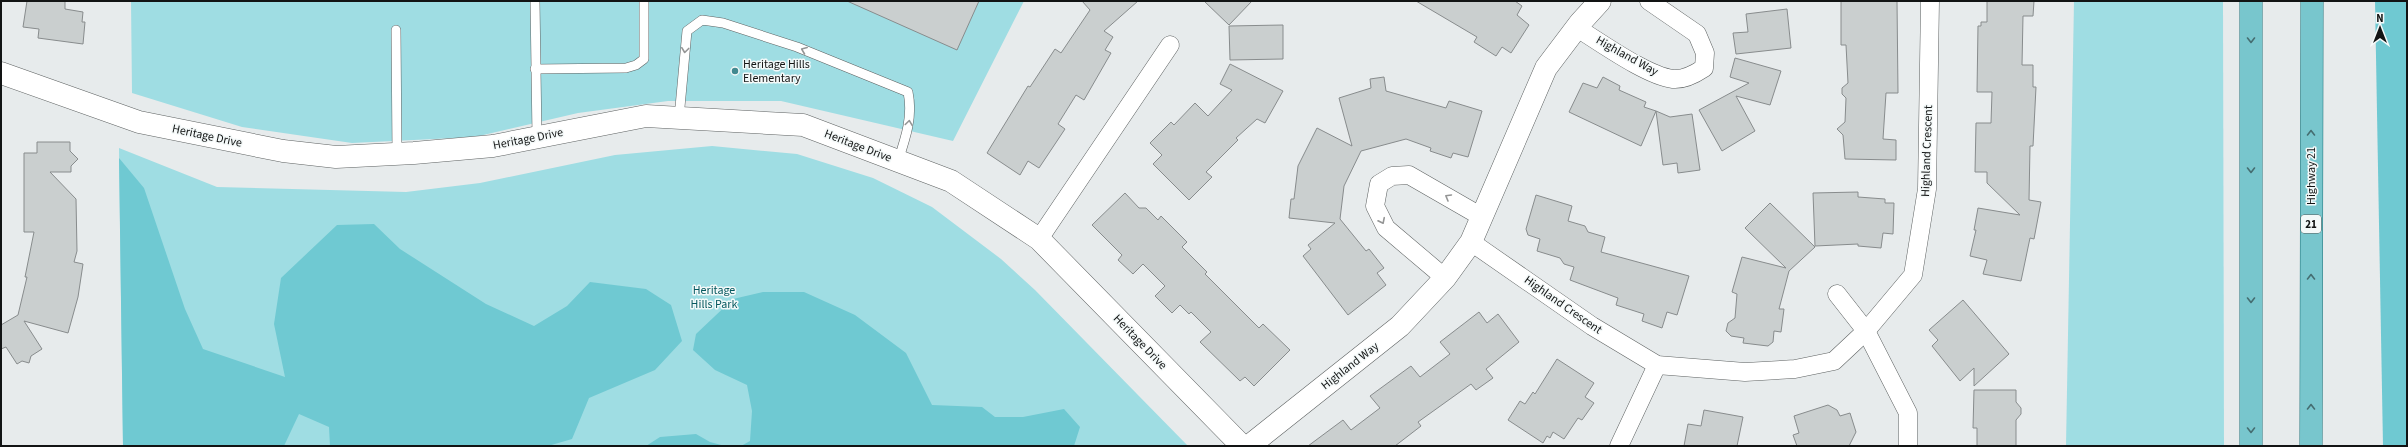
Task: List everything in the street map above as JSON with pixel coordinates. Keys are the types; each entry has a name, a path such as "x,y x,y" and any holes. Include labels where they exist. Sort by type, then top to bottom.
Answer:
{"main road":[{"path":"2251,1 2251,446"},
{"name":"Highway 21","path":"2311,446 2312,1"}],"street":[{"name":"Highland Way","path":"1249,446 1400,326 1445,278 1471,242 1546,68 1600,1"},
{"name":"Highland Way","path":"1577,28 1653,73 1673,79 1692,76 1704,68 1705,53 1697,34 1649,1"},
{"name":"Highland Crescent","path":"1471,242 1592,326 1657,365 1745,372 1795,369 1834,361 1866,331 1914,275 1927,189 1930,1"},
{"path":"1038,239 1170,45"},
{"name":"Heritage Drive","path":"1,73 139,122 221,140 283,151 336,156 397,154 493,146 646,116 804,125 951,181 1038,239 1242,446"},
{"path":"1445,278 1386,228 1375,206 1379,184 1392,176 1409,175 1482,217"},
{"path":"1837,294 1866,331 1908,413 1908,446"},
{"path":"1619,446 1657,365"}],"lane":[{"path":"535,1 537,137"},
{"path":"536,69 626,68 644,59 644,1"},
{"path":"678,118 687,31 702,20 723,23 797,47 908,92 911,105 909,127 898,161"},
{"path":"396,30 397,154"}],"green space":[{"name":"Heritage Hills Elementary","path":"131,1 1024,1 953,141 781,101 668,101 578,113 475,137 352,143 242,127 132,93"},
{"path":"2074,1 2223,1 2224,446 2066,446"},
{"name":"Heritage Hills Park","path":"712,146 797,154 873,178 932,207 1001,259 1035,290 1188,446 123,446 119,148 217,187 406,192 480,183 615,155"}],"shaded area":[{"path":"2375,1 2407,1 2407,446 2383,446"},
{"path":"119,158 144,188 185,309 203,349 285,377 274,324 281,278 337,225 374,224 400,249 486,304 534,326 567,306 590,282 646,289 671,305 682,341 655,370 589,398 572,439 548,446 330,446 329,427 299,414 284,446 123,446"},
{"path":"763,292 804,292 855,315 906,353 932,405 982,407 995,417 1023,417 1064,409 1080,427 1074,446 741,446 750,441 752,411 747,385 715,370 693,350 696,334 733,299"},
{"path":"696,434 710,442 725,446 646,446 660,437"}],"building":[{"path":"27,1 65,1 65,9 83,12 82,22 85,22 83,44 38,38 39,29 23,27"},
{"path":"847,1 979,1 957,50"},
{"path":"1082,1 1138,1 1104,31 1113,37 1105,50 1111,53 1084,100 1076,95 1058,124 1065,129 1039,168 1028,161 1020,175 987,153 1028,86 1030,87 1055,49 1061,53 1090,10"},
{"path":"1204,1 1252,1 1229,25"},
{"path":"1416,1 1515,1 1522,6 1517,15 1529,25 1511,53 1502,47 1496,56 1474,42 1477,37"},
{"path":"1841,1 1897,1 1898,93 1886,93 1883,139 1896,140 1896,160 1845,159 1843,135 1837,129 1845,122 1846,98 1842,94 1842,88 1848,83 1846,45 1841,45"},
{"path":"1987,1 2034,1 2033,16 2023,16 2022,65 2033,65 2033,87 2036,87 2033,146 2030,146 2029,200 2041,202 2034,239 2030,238 2021,281 1983,274 1987,260 1970,256 1976,230 1974,230 1978,208 2020,215 1987,183 1987,172 1975,172 1976,123 1991,123 1992,92 1977,92 1978,26 1981,26 1981,22 1987,22"},
{"path":"1787,9 1791,48 1736,54 1733,33 1748,32 1746,14"},
{"path":"1283,25 1283,59 1230,60 1229,26"},
{"path":"1735,58 1781,71 1770,105 1736,96 1755,131 1722,151 1699,110 1749,83 1730,77"},
{"path":"1230,64 1283,91 1265,123 1257,119 1236,138 1238,140 1206,172 1212,177 1189,200 1153,164 1162,155 1150,143 1171,122 1174,125 1195,103 1208,116 1232,90 1220,84"},
{"path":"1384,77 1386,91 1446,108 1449,101 1482,111 1468,157 1453,153 1451,158 1430,151 1431,148 1406,139 1361,151 1344,186 1340,219 1366,251 1369,249 1384,268 1377,273 1386,285 1348,315 1303,256 1311,249 1308,245 1335,223 1289,218 1291,199 1294,199 1298,166 1317,128 1352,146 1339,98 1371,88 1370,79"},
{"path":"1603,77 1620,86 1619,90 1646,102 1644,107 1656,111 1641,146 1569,112 1583,83 1597,88"},
{"path":"1656,111 1670,117 1692,114 1700,170 1678,173 1677,163 1663,165"},
{"path":"37,142 70,142 70,151 78,159 71,166 71,172 50,172 76,199 77,251 74,262 83,264 78,297 68,333 24,321 42,349 31,356 29,363 22,361 17,364 6,347 1,349 1,325 18,315 27,277 25,277 34,232 24,232 24,153 37,153"},
{"path":"1858,192 1858,197 1885,199 1885,203 1894,203 1893,234 1883,233 1881,248 1858,246 1858,244 1815,246 1813,193"},
{"path":"1125,193 1139,208 1146,208 1158,220 1161,216 1187,242 1182,247 1207,272 1205,274 1259,328 1263,324 1290,350 1254,386 1245,377 1240,381 1200,342 1211,332 1191,312 1189,314 1180,305 1172,313 1155,296 1165,286 1143,264 1133,274 1118,260 1122,255 1092,225"},
{"path":"1536,195 1572,206 1568,221 1585,226 1588,232 1605,237 1601,252 1689,276 1677,315 1667,312 1662,328 1642,321 1644,314 1616,305 1618,298 1570,280 1574,267 1564,264 1560,258 1537,251 1540,239 1528,235 1526,229"},
{"path":"1770,203 1815,247 1789,271 1779,309 1784,309 1781,332 1774,331 1773,342 1768,346 1743,343 1744,338 1731,336 1726,331 1728,323 1735,318 1737,294 1732,292 1742,257 1786,268 1745,228"},
{"path":"1963,300 2009,354 1974,386 1974,368 1960,381 1932,346 1938,340 1929,330"},
{"path":"1479,312 1487,323 1498,314 1519,342 1486,369 1493,378 1476,390 1471,384 1418,422 1421,426 1395,446 1308,446 1343,420 1351,430 1380,408 1370,396 1411,366 1420,377 1450,354 1440,342"},
{"path":"1557,359 1594,383 1585,397 1594,403 1582,420 1578,418 1564,439 1553,432 1550,438 1547,436 1543,443 1508,420 1520,401 1525,404 1533,392 1535,394"},
{"path":"1974,390 2016,390 2016,402 2021,408 2021,414 2016,420 2016,446 1977,446 1977,428 1973,428"},
{"path":"1828,405 1837,410 1840,416 1850,413 1856,432 1849,446 1797,446 1793,435 1799,433 1794,416"},
{"path":"1704,410 1743,417 1737,446 1684,446 1688,424 1701,426"}],"place":[{"name":"Heritage Hills Elementary","path":"735,71"}]}
